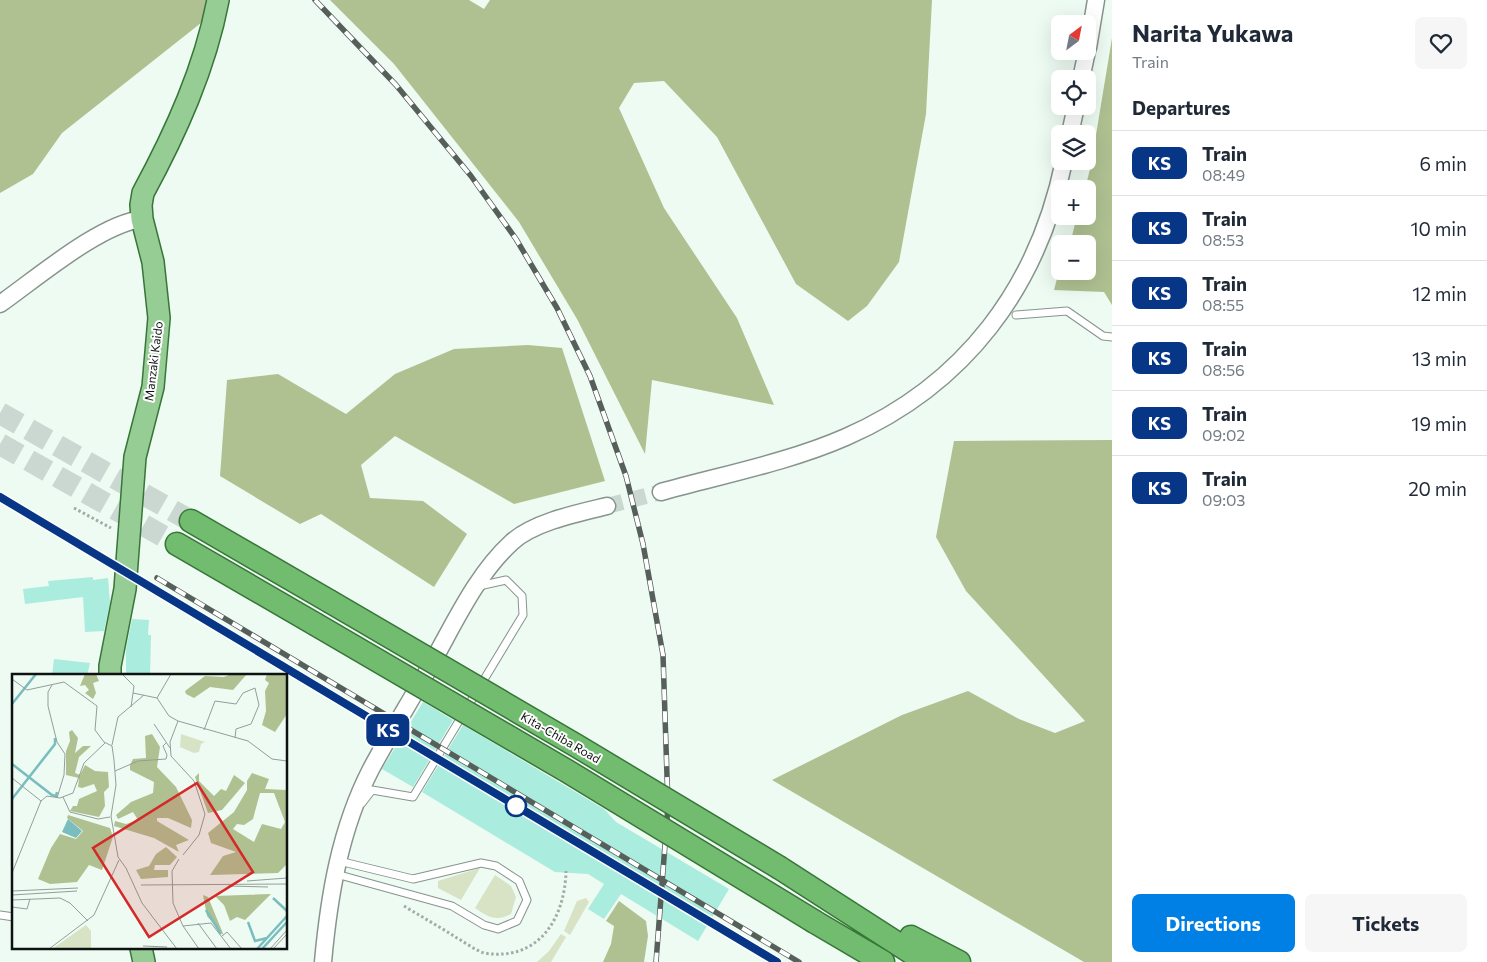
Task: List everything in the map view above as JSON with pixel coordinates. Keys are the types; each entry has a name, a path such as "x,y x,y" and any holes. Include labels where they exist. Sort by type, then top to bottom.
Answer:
{"highway":[{"name":"Kita-Chiba Road","path":"191,521 577,746 814,888 926,962"},
{"path":"177,544 567,772 884,962"},
{"path":"814,888 959,962"},
{"path":"850,942 877,962"}],"main road":[{"name":"Manzaki Kaido","path":"110,674 125,589 135,457 152,387 159,318 153,262 142,219 141,205 143,193 191,92 208,48 218,0"}],"street":[{"path":"1093,15 1096,0"},
{"path":"661,492 801,452 844,437 880,420 912,401 950,370 1003,312 1022,282 1051,214 1062,170"},
{"path":"0,304 101,234 126,221 142,219"},
{"path":"323,962 329,905 337,867 351,818 371,770 476,587 491,564 513,540 541,526 607,506"}],"lane":[{"path":"1016,315 1067,311 1103,336 1112,337"},
{"path":"351,818 372,790 413,797 523,615 522,596 506,580 476,587"},
{"path":"481,863 496,866 519,881 527,900 517,921 498,929 484,925 452,906 337,867 413,880 481,863"}],"path":[{"path":"74,508 116,532"}],"green space":[{"path":"0,0 214,0 211,15 62,133 33,174 0,193"},
{"path":"330,0 469,0 484,9 490,0 932,0 926,114 899,262 867,306 848,321 796,284 717,137 664,81 634,83 619,108 664,208 737,318 774,405 652,380 645,454 577,319 519,222 394,64"},
{"path":"1112,38 1112,305 1104,292 1054,290 1057,280 1096,280 1096,235 1072,235 1075,225 1096,225 1096,180 1087,180 1090,170 1096,170 1096,135"},
{"path":"528,345 562,348 605,481 514,504 395,436 361,465 370,498 423,501 467,534 434,587 321,514 300,524 220,476 227,380 278,374 346,414 395,374 454,349"},
{"path":"1112,440 1112,962 1084,962 772,780 902,715 968,691 1019,719 1055,733 1085,721 966,591 936,537 954,441"},
{"path":"480,868 461,900 438,888 438,881"},
{"path":"495,875 511,886 516,897 511,914 501,918 488,916 475,908"},
{"path":"586,898 589,902 570,935 564,931 577,901"},
{"path":"619,901 646,921 648,936 644,962 603,962 611,944 614,926 606,921"},
{"path":"561,934 566,937 551,962 537,962 549,951"}],"building":[{"path":"93,577 93,580 108,578 110,603 104,631 85,632 83,597 25,604 23,589 49,586 48,581"},
{"path":"132,619 149,620 148,635 151,635 150,674 126,674 126,649"},
{"path":"54,659 90,663 87,674 52,674"},
{"path":"423,702 453,720 413,787 382,769"},
{"path":"463,725 604,809 616,822 729,889 698,941 621,894 604,919 588,909 604,884 588,874 555,872 422,792"}],"tunnel":[{"path":"0,413 191,521"},
{"path":"0,444 177,544"},
{"path":"607,506 661,492"}],"railway":[{"path":"315,0 396,85 471,176 516,239 557,308 590,376 626,476 643,544 663,655 668,806 656,962"},
{"path":"157,578 799,962"},
{"path":"150,587 777,962"}],"train":[{"name":"KS","path":"0,497 777,962"}]}
